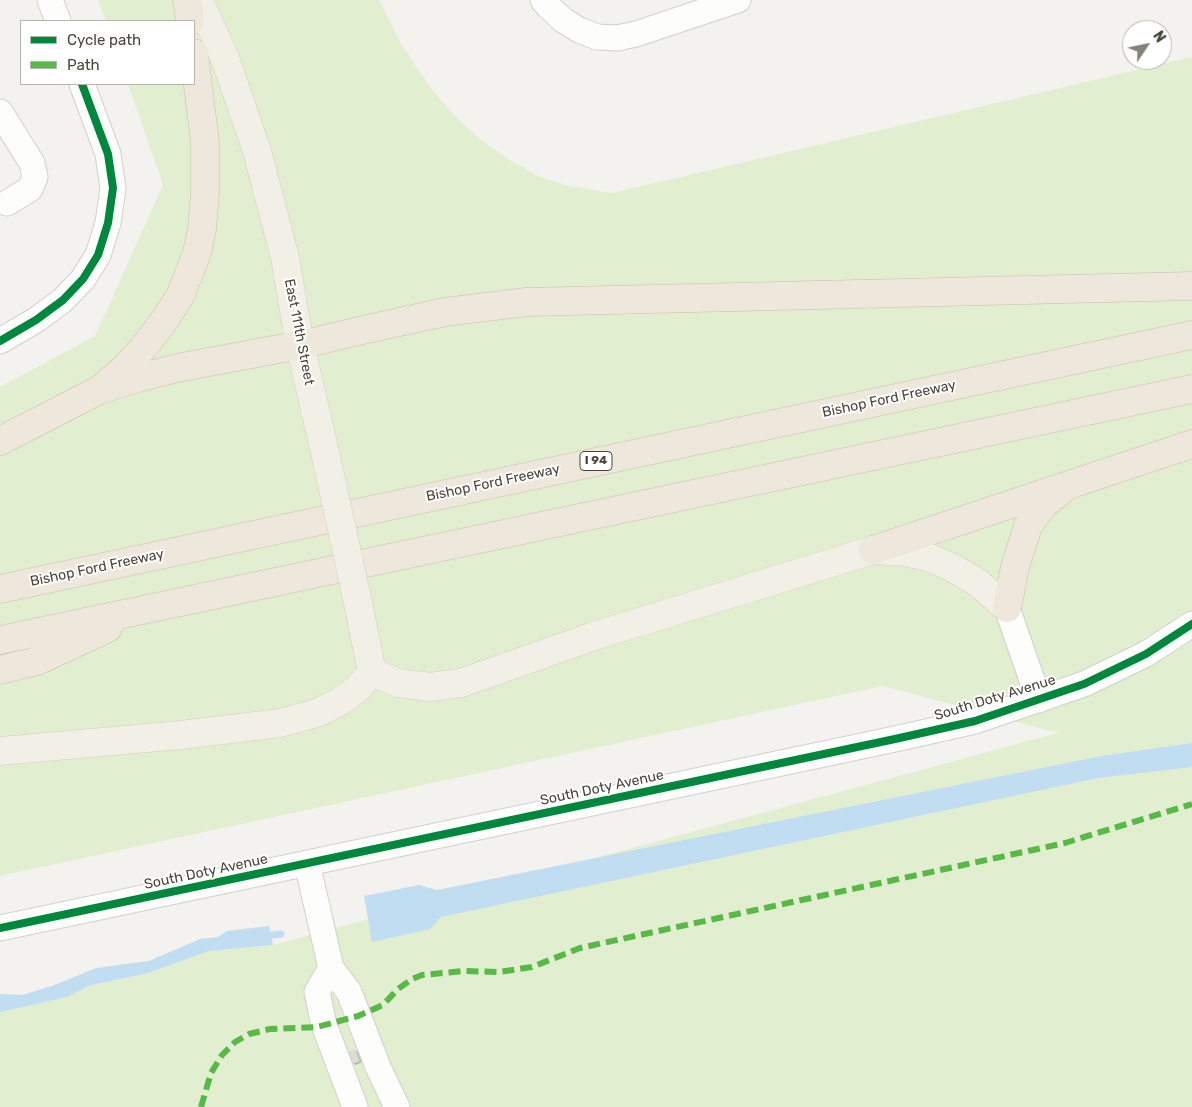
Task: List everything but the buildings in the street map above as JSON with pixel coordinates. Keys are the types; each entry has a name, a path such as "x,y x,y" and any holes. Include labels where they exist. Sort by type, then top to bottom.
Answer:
{"highway":[{"path":"187,0 190,20"},
{"path":"99,390 126,366 148,342 166,318 180,296 198,253 205,193 205,143 195,61"},
{"path":"0,441 99,390 177,368 300,345 445,312 527,302 1192,286"},
{"name":"Bishop Ford Freeway","path":"0,589 1192,335"},
{"path":"0,640 1192,389"},
{"path":"873,550 1192,444"},
{"path":"1007,608 1015,567 1028,526 1043,505 1070,484"},
{"path":"0,670 37,661 154,607"}],"main road":[{"name":"East 111th Street","path":"199,0 226,61 258,151 286,258 300,345 372,672"},
{"path":"0,751 181,735 280,723 317,714 341,701 357,689 372,672 398,683 430,687 461,683 594,636 873,550 905,552 928,557 953,568 977,582 1007,608"}],"street":[{"path":"50,0 58,20"},
{"path":"543,0 563,20 579,30 597,37 617,38 636,34 738,0"},
{"path":"0,341 36,320 63,300 83,279 98,255 108,224 113,188 108,154 82,85"},
{"path":"0,112 32,163 35,177 30,189 7,203"},
{"path":"1007,608 1039,700"},
{"name":"South Doty Avenue","path":"0,928 895,739 975,720 1084,684 1146,654 1192,624"},
{"path":"308,863 331,968 349,992 378,1067 397,1107"},
{"path":"331,968 317,992 324,1025 355,1107"}],"green space":[{"path":"98,0 379,0 400,42 430,87 454,115 481,140 513,162 538,176 569,186 612,193 1137,70 1172,70 1172,62 1192,57 1192,1107 0,1107 0,1012 66,997 91,985 145,974 209,951 273,945 1058,733 883,686 0,876 0,387 95,336 163,185 128,85 195,85 195,20 106,20"}],"water":[{"path":"1192,743 1192,767 1098,778 441,917 430,929 372,942 364,896 419,885 437,890 1101,756"},
{"path":"269,926 273,945 209,951 145,974 91,985 67,997 0,1012 0,994 22,995 52,986 96,968 149,961 200,939 218,937 227,931"}],"waterway":[{"path":"264,936 281,934"}],"marked path":[{"path":"201,1107 211,1073 222,1055 235,1042 249,1034 270,1029 317,1027 358,1016 383,1005 398,989 412,979 422,975 464,971 499,972 532,967 580,948 1065,843 1192,804"}],"cycle path":[{"path":"0,341 36,320 63,300 83,279 98,255 108,223 113,188 108,154 82,85"},
{"path":"0,928 975,721 1084,684 1146,654 1192,624"}]}
